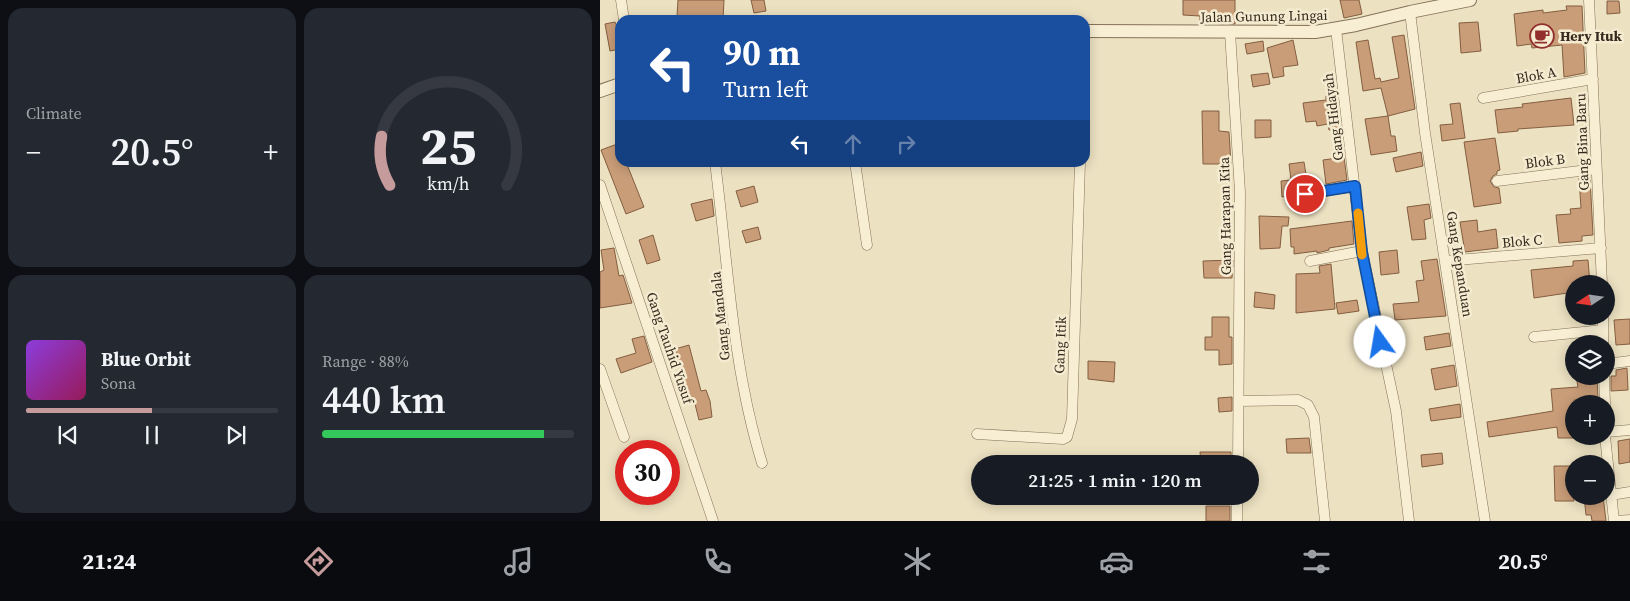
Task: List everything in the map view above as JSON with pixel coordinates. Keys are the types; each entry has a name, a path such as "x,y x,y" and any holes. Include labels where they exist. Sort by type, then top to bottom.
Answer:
{"street":[{"path":"621,0 623,15"},
{"name":"Jalan Gunung Lingai","path":"1090,31 1315,32 1470,0"},
{"name":"Gang Bina Baru","path":"1589,0 1602,275"},
{"name":"Gang Kepanduan","path":"1410,12 1486,521"},
{"name":"Gang Hidayah","path":"1336,29 1362,252 1396,412 1409,521"},
{"name":"Gang Harapan Kita","path":"1230,32 1240,192 1238,455"},
{"name":"Blok A","path":"1483,98 1594,79"},
{"path":"600,91 615,86"},
{"name":"Gang Mandala","path":"716,167 740,377 762,464"},
{"path":"856,167 867,245"},
{"name":"Gang Itik","path":"977,434 1063,439 1069,430 1073,390 1080,167"},
{"name":"Blok B","path":"1497,181 1596,169"},
{"name":"Gang Tauhid Yusuf","path":"600,185 713,521"},
{"path":"1305,194 1355,186"},
{"name":"Blok C","path":"1446,261 1601,248"},
{"path":"1310,260 1362,252"},
{"path":"1603,325 1603,335"},
{"path":"1534,337 1603,330"},
{"path":"1615,363 1630,361"},
{"path":"600,369 624,437"},
{"path":"1239,401 1298,400 1308,406 1314,417 1325,521"},
{"path":"1615,431 1630,430"},
{"path":"1615,494 1630,492"},
{"path":"1237,521 1238,505"},
{"path":"1613,505 1615,521 1630,520"}],"building":[{"path":"678,0 724,0 723,15 677,15"},
{"path":"751,0 764,0 766,11 754,13"},
{"path":"1183,0 1235,0 1235,24 1200,22 1200,16 1183,15"},
{"path":"1340,0 1359,0 1362,14 1344,18"},
{"path":"1607,1 1619,1 1620,13 1607,14"},
{"path":"1566,6 1582,6 1585,73 1564,77 1562,45 1532,48 1531,44 1517,46 1514,14 1543,10 1543,13 1567,10"},
{"path":"615,22 615,50 610,51 605,24"},
{"path":"1478,22 1481,51 1461,53 1459,23"},
{"path":"1404,35 1415,109 1388,116 1381,88 1363,91 1356,42 1368,40 1375,79 1380,78 1381,82 1399,78 1392,37"},
{"path":"1293,40 1298,65 1283,67 1284,76 1273,78 1267,48"},
{"path":"1263,41 1264,51 1247,54 1245,44"},
{"path":"1268,73 1270,84 1253,87 1251,75"},
{"path":"1336,95 1339,129 1329,130 1328,124 1317,126 1316,121 1306,122 1303,103 1326,100 1326,96"},
{"path":"1571,98 1574,125 1518,129 1518,131 1498,133 1495,110 1523,107 1522,104"},
{"path":"1460,103 1465,138 1442,141 1440,125 1453,124 1450,104"},
{"path":"1202,111 1219,111 1219,131 1229,132 1231,164 1203,164"},
{"path":"1388,116 1391,136 1395,136 1397,151 1371,155 1365,119"},
{"path":"1255,120 1271,120 1271,137 1255,138"},
{"path":"1495,138 1500,170 1497,171 1497,174 1490,181 1494,187 1499,188 1501,203 1474,207 1464,142"},
{"path":"615,145 615,167 628,167 644,207 626,214 601,150"},
{"path":"1421,152 1423,166 1396,172 1393,158"},
{"path":"1344,157 1347,180 1326,184 1323,160"},
{"path":"1304,162 1308,187 1301,188 1298,194 1282,197 1281,181 1291,180 1289,164"},
{"path":"1590,177 1593,235 1582,236 1582,241 1559,243 1556,215 1571,214 1570,209 1581,208 1579,178"},
{"path":"754,186 758,202 741,207 736,191"},
{"path":"712,199 714,216 696,221 691,204"},
{"path":"1429,204 1431,218 1424,220 1426,239 1412,240 1407,207"},
{"path":"1259,216 1289,217 1288,226 1282,226 1280,248 1260,249"},
{"path":"1477,220 1478,232 1496,229 1498,248 1465,252 1460,222"},
{"path":"1352,221 1354,244 1329,248 1329,250 1317,253 1317,251 1294,254 1294,247 1291,247 1290,229"},
{"path":"758,227 761,239 746,243 742,231"},
{"path":"653,235 660,260 647,264 639,240"},
{"path":"614,248 619,276 623,275 632,303 600,308 600,272 604,270 601,250"},
{"path":"1397,250 1399,273 1381,275 1379,252"},
{"path":"1437,259 1446,316 1395,320 1393,304 1419,302 1416,281 1424,280 1421,261"},
{"path":"1233,260 1232,278 1204,278 1203,261"},
{"path":"1588,260 1589,275 1565,275 1565,293 1534,298 1531,270 1573,266 1573,261"},
{"path":"1331,264 1335,309 1296,313 1296,274 1320,273 1319,266"},
{"path":"1255,292 1275,295 1274,309 1254,307"},
{"path":"1357,300 1359,311 1338,314 1336,303"},
{"path":"1212,317 1229,317 1229,337 1232,337 1232,364 1219,365 1219,350 1205,350 1205,337 1212,337"},
{"path":"1630,319 1630,344 1616,345 1615,320"},
{"path":"1449,333 1451,346 1426,350 1424,337"},
{"path":"644,336 652,362 621,373 616,359 636,353 632,339"},
{"path":"689,345 701,391 706,390 710,401 712,417 699,420 694,400 691,401 689,392 686,393 675,349"},
{"path":"1088,361 1115,362 1114,382 1088,379"},
{"path":"1454,365 1457,386 1435,390 1431,369"},
{"path":"1627,368 1628,390 1611,391 1611,385 1615,385 1616,370"},
{"path":"1578,385 1597,385 1598,395 1565,395 1565,438 1558,438 1557,427 1489,437 1487,422 1553,411 1551,389 1578,387"},
{"path":"1232,397 1232,411 1219,412 1218,398"},
{"path":"1460,404 1461,417 1431,421 1429,409"},
{"path":"1309,438 1311,453 1287,453 1286,439"},
{"path":"1630,439 1630,462 1619,464 1618,441"},
{"path":"1200,452 1231,452 1231,455 1200,455"},
{"path":"1442,453 1443,464 1422,467 1421,455"},
{"path":"1554,466 1565,466 1565,501 1555,501"},
{"path":"1585,505 1604,505 1606,521 1592,521 1591,515 1586,515"},
{"path":"1206,506 1230,506 1230,521 1206,521"}],"slow traffic":[{"path":"1358,213 1362,255"}],"place":[{"name":"Hery Ituk","path":"1542,36"}],"route":[{"path":"1305,194 1355,186 1362,252 1380,342"}]}
